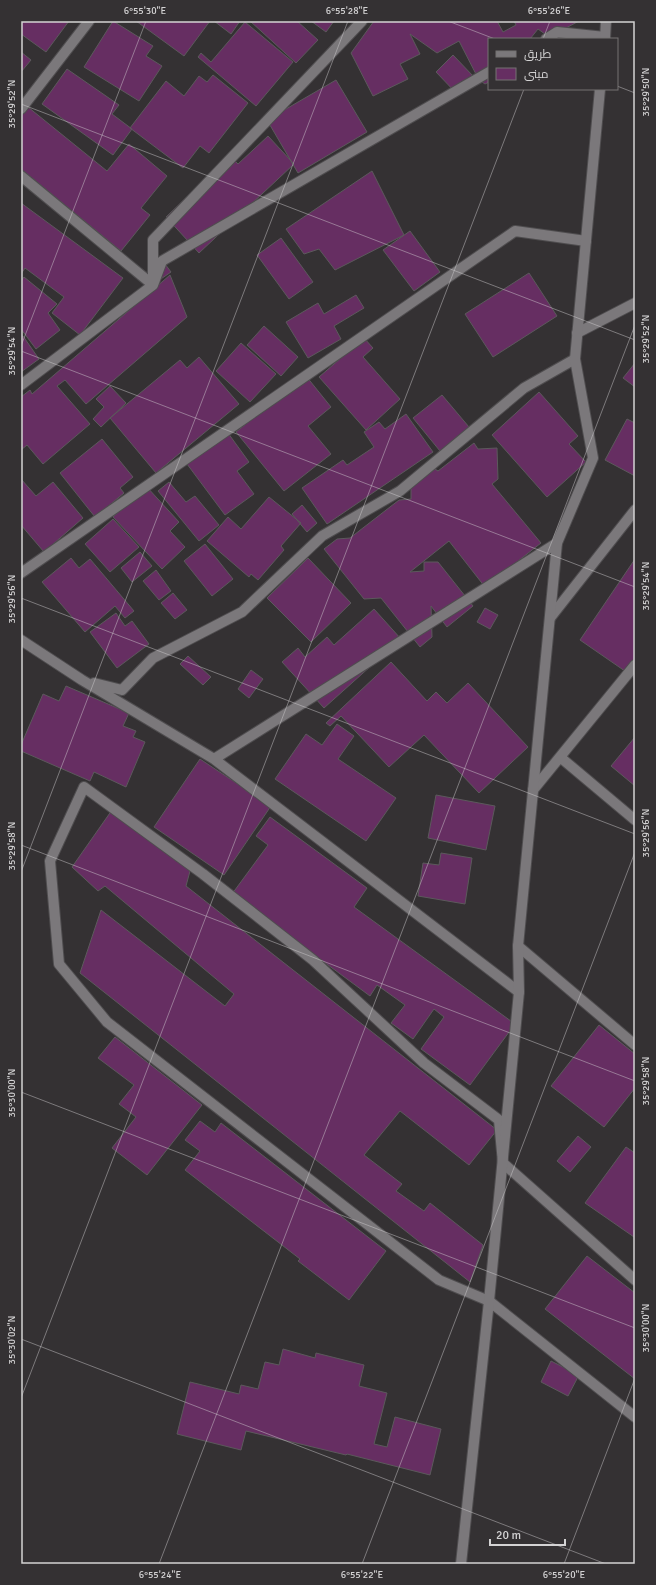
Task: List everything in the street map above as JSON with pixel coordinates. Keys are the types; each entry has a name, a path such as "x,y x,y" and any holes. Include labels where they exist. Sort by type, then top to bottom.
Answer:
{"street":[{"path":"21,109 89,21"},
{"path":"153,285 153,240 362,21"},
{"path":"548,38 557,32 605,38 606,21"},
{"path":"21,385 153,285 162,262 488,73"},
{"path":"461,1564 490,1301 503,1163 519,992 518,946 557,543 593,458 575,359 600,90"},
{"path":"21,176 153,285"},
{"path":"21,573 515,231 586,241"},
{"path":"577,333 635,303"},
{"path":"82,680 122,690 153,658 242,612 322,536 400,491 524,388 575,359"},
{"path":"550,618 635,510"},
{"path":"214,759 557,543"},
{"path":"21,640 82,680 214,759 519,992"},
{"path":"533,790 635,666"},
{"path":"560,757 635,820"},
{"path":"635,1280 503,1163 499,1120 424,1063 313,960 203,874 84,787 50,861 59,964 107,1022 439,1280 490,1301 635,1417"},
{"path":"518,946 635,1045"}],"building":[{"path":"21,21 69,21 46,52 21,34"},
{"path":"113,21 153,46 146,56 162,66 139,101 84,67"},
{"path":"136,21 210,21 184,56"},
{"path":"214,21 240,21 231,34"},
{"path":"250,21 297,21 318,40 296,63"},
{"path":"311,21 334,21 326,32"},
{"path":"374,21 497,21 503,32 516,25 514,21 579,21 549,37 538,29 531,38 488,38 488,82 485,84 479,80 459,41 437,53 410,34 420,54 400,64 408,79 373,96 351,53"},
{"path":"245,22 293,62 256,106 198,57 201,53 211,62"},
{"path":"21,52 31,60 21,72"},
{"path":"453,55 474,77 457,94 436,72"},
{"path":"67,69 119,105 112,114 132,129 113,155 42,104"},
{"path":"213,75 248,103 209,153 200,146 183,168 130,128 166,81 184,96 199,76 207,82"},
{"path":"336,80 367,132 298,173 267,120"},
{"path":"28,107 107,171 129,144 167,176 141,208 150,215 121,251 21,169 21,116"},
{"path":"268,136 294,164 199,253 166,217 230,156 238,164"},
{"path":"372,171 404,235 335,270 319,249 304,254 286,229"},
{"path":"21,203 123,278 80,335 52,313 64,297 25,268 21,274"},
{"path":"410,231 440,272 414,291 383,250"},
{"path":"281,238 313,282 289,299 257,255"},
{"path":"162,260 171,272 155,283 147,271"},
{"path":"529,273 557,316 493,357 465,314"},
{"path":"170,275 187,317 86,404 65,380 57,386 90,424 43,464 27,445 21,450 21,397 30,390 32,394"},
{"path":"24,277 57,304 48,313 60,330 36,349 21,329 21,281"},
{"path":"356,295 364,308 334,326 341,339 308,358 286,322 318,303 324,314"},
{"path":"264,326 298,357 281,376 247,345"},
{"path":"23,336 39,359 21,372 21,337"},
{"path":"364,338 373,348 363,357 400,399 366,430 319,377"},
{"path":"241,343 276,374 250,402 216,371"},
{"path":"199,357 239,404 156,473 110,418 180,360 187,368"},
{"path":"635,363 635,387 623,378"},
{"path":"306,376 331,407 308,426 331,454 284,491 236,432"},
{"path":"110,386 126,403 101,427 93,419 104,407 96,399"},
{"path":"539,392 578,436 569,444 586,462 547,497 492,435"},
{"path":"442,395 469,427 440,451 413,418"},
{"path":"406,414 433,452 327,524 302,488 343,460 347,465 374,447 364,432 379,422 385,429"},
{"path":"627,419 635,423 635,476 605,460"},
{"path":"228,433 249,462 237,471 254,494 225,515 187,464"},
{"path":"102,439 133,477 120,488 124,493 95,517 60,473"},
{"path":"474,443 478,449 497,448 498,479 492,484 541,543 485,587 449,541 410,572 424,571 424,562 438,562 473,606 447,627 431,606 432,637 420,647 381,598 364,599 324,549 337,539 350,538 399,500 411,499 411,488 435,469 438,471"},
{"path":"21,479 36,496 53,482 83,518 44,552 21,525"},
{"path":"169,482 186,502 195,496 219,525 199,541 158,491"},
{"path":"146,486 179,522 170,531 185,547 162,569 113,517"},
{"path":"269,497 301,523 281,546 284,550 258,580 251,574 249,577 207,541 228,517 241,529"},
{"path":"302,505 317,523 307,532 292,514"},
{"path":"113,519 139,547 110,572 85,544"},
{"path":"205,544 233,579 212,596 184,561"},
{"path":"140,552 152,566 132,582 121,568"},
{"path":"71,558 79,568 90,559 134,611 125,618 115,606 85,632 42,582"},
{"path":"308,558 351,603 311,642 267,598"},
{"path":"635,559 635,678 580,640"},
{"path":"156,570 171,591 159,600 143,581"},
{"path":"173,593 187,610 175,619 161,603"},
{"path":"485,608 498,615 490,629 477,622"},
{"path":"374,609 401,639 324,708 282,662 298,648 305,657 327,637 334,645"},
{"path":"116,613 125,626 132,621 149,644 117,668 90,632"},
{"path":"188,656 211,677 203,685 180,664"},
{"path":"391,662 427,701 436,692 447,703 468,683 528,747 479,793 424,735 389,767 341,716 330,726 326,723"},
{"path":"251,670 263,679 249,698 238,689"},
{"path":"66,686 129,713 123,726 136,731 133,737 145,742 126,787 94,772 90,781 21,751 21,745 43,694 59,701"},
{"path":"337,724 354,736 338,759 396,798 366,841 275,779 306,734 322,745"},
{"path":"635,737 635,786 611,766"},
{"path":"200,759 271,806 224,875 154,827"},
{"path":"436,795 495,806 486,850 428,838"},
{"path":"112,810 190,871 186,886 497,1130 469,1165 400,1111 364,1155 402,1184 396,1191 424,1211 430,1203 483,1245 470,1282 80,973 101,910 225,1006 234,994 105,886 98,891 72,867"},
{"path":"270,817 367,888 354,907 515,1024 470,1085 421,1049 444,1017 434,1009 413,1039 391,1023 405,1005 377,985 370,996 232,894 268,845 256,836"},
{"path":"441,853 472,858 465,904 418,896 423,863 439,865"},
{"path":"599,1025 635,1054 635,1088 604,1127 551,1086"},
{"path":"115,1037 202,1105 147,1175 112,1148 136,1117 119,1104 134,1085 98,1058"},
{"path":"200,1121 215,1132 221,1123 386,1251 349,1300 298,1261 300,1259 185,1170 200,1151 185,1140"},
{"path":"578,1136 591,1147 570,1172 557,1161"},
{"path":"626,1147 635,1153 634,1237 585,1203"},
{"path":"587,1256 635,1293 635,1379 545,1309"},
{"path":"283,1349 315,1358 316,1353 364,1365 359,1386 387,1393 374,1444 387,1447 395,1417 441,1429 430,1475 246,1431 241,1450 177,1434 190,1382 239,1394 241,1385 258,1389 265,1362 279,1365"},
{"path":"551,1361 579,1375 568,1396 541,1382"}]}
